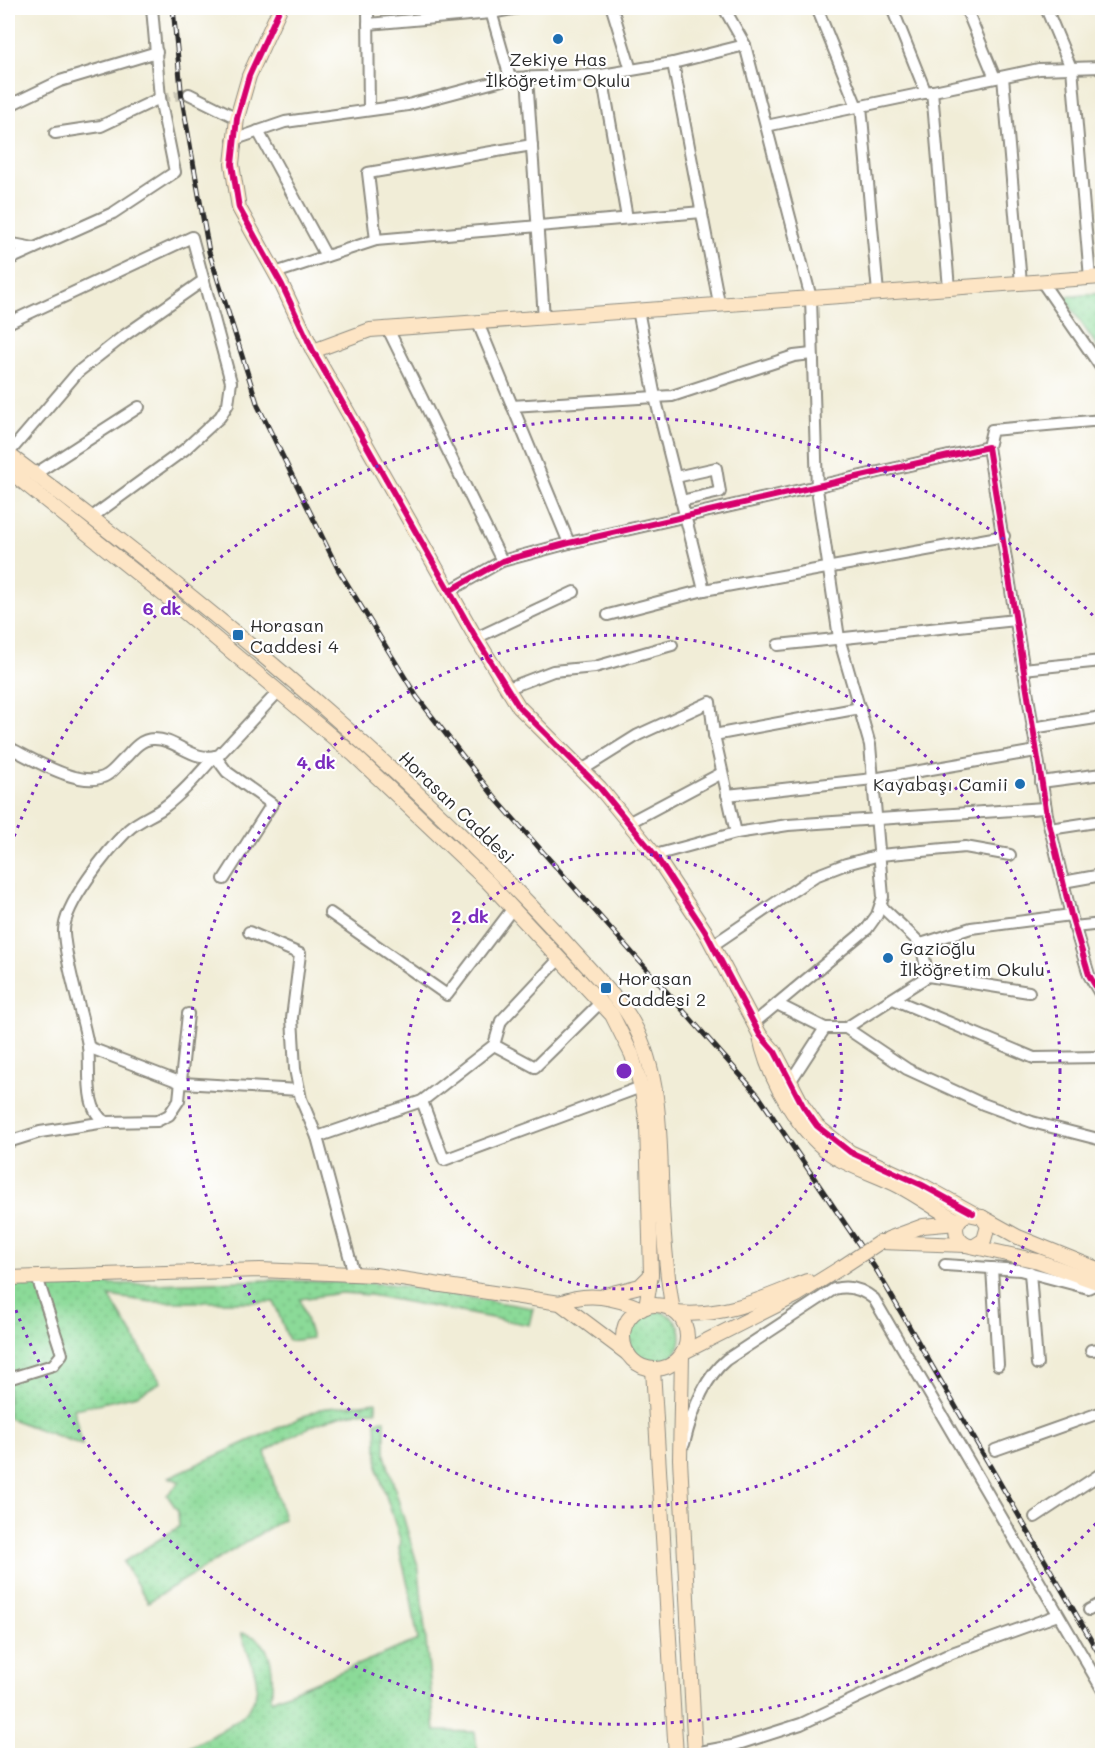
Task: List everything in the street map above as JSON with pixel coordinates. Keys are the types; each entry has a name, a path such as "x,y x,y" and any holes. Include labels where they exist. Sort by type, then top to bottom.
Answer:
{"street":[{"path":"8,260 114,213 175,172 160,98 152,8"},
{"path":"280,8 249,76 237,118 233,176 239,208 275,273 313,351 506,690 531,720 630,822 655,855 713,945 757,1029 775,1052 812,1119 835,1142 860,1157 922,1185 1101,1279"},
{"path":"369,8 369,110"},
{"path":"368,24 518,8"},
{"path":"612,8 630,70"},
{"path":"724,8 745,45 810,298 817,487 839,638 870,745 884,897 867,929 777,1004 757,1029"},
{"path":"817,8 859,107 878,293"},
{"path":"892,8 929,92 949,288"},
{"path":"966,8 999,77 1021,283"},
{"path":"313,351 355,334 388,329 1096,277 1071,68 1046,8"},
{"path":"491,10 510,78"},
{"path":"234,140 285,122 408,105 510,78 602,75 673,63 745,45"},
{"path":"8,106 60,81 157,52"},
{"path":"673,63 719,303"},
{"path":"766,126 1039,69 1102,67"},
{"path":"602,75 627,218"},
{"path":"526,78 544,318"},
{"path":"189,94 237,118"},
{"path":"55,133 101,126 160,98"},
{"path":"258,131 326,256"},
{"path":"376,240 368,173 532,145"},
{"path":"275,273 376,240 702,212"},
{"path":"8,323 192,237 231,382 228,404 220,417 184,450 92,517"},
{"path":"8,243 34,248"},
{"path":"8,454 78,372 125,335 204,280"},
{"path":"1042,282 1102,369"},
{"path":"638,310 655,397 704,590"},
{"path":"478,323 569,543"},
{"path":"388,329 502,561"},
{"path":"512,406 672,396 794,356 812,354"},
{"path":"35,474 139,407"},
{"path":"1102,420 992,430 988,447 1050,829 1074,927 1089,975 1102,998"},
{"path":"451,590 502,561 569,543 988,447"},
{"name":"Horasan Caddesi","path":"8,454 92,517 238,635 405,780 494,867 624,1008 639,1035 657,1098 662,1209 675,1312"},
{"path":"676,477 716,468 720,492 681,501"},
{"name":"Horasan Caddesi","path":"8,470 87,531 279,691 405,802 513,908 602,1002 625,1037 641,1087 648,1141 651,1275 644,1308"},
{"path":"608,615 704,590 1004,536"},
{"path":"476,638 574,592"},
{"path":"778,645 1016,620"},
{"path":"506,690 554,671 595,667 672,645"},
{"path":"1023,669 1102,661"},
{"path":"106,1122 94,1109 88,1047 64,934 69,908 129,830 161,809 189,786 279,691"},
{"path":"582,770 638,735 710,702 714,735 736,833"},
{"path":"714,735 860,708"},
{"path":"1032,728 1102,717"},
{"path":"8,748 75,778 89,781 108,775 134,748 147,740 160,739 197,756 215,756"},
{"path":"727,795 873,779 1036,751"},
{"path":"215,756 227,772 272,804 224,879"},
{"path":"630,822 722,772"},
{"path":"1041,782 1102,774"},
{"path":"655,855 736,833 788,825 877,821 1046,808"},
{"path":"1050,829 1102,821"},
{"path":"713,945 815,876 880,855 965,847 1010,855"},
{"path":"1063,882 1102,875"},
{"path":"881,906 921,944 928,976"},
{"path":"330,913 447,995 513,908"},
{"path":"921,944 971,928 1071,915"},
{"path":"1074,927 1102,924"},
{"path":"249,932 300,954 292,1018 298,1090 317,1137 354,1274"},
{"path":"317,1137 422,1101 494,1045 501,1021 560,958"},
{"path":"846,1029 928,976 1029,992"},
{"path":"893,999 1034,1058 1102,1057"},
{"path":"494,1045 535,1066 602,1002"},
{"path":"777,1004 825,1028 846,1029 907,1069 983,1104 1032,1122 1102,1140"},
{"path":"8,1142 40,1132 106,1122 157,1121 166,1118 177,1106 182,1083 188,1014"},
{"path":"790,1082 825,1028"},
{"path":"757,1029 764,1055 788,1102 813,1138 839,1159 899,1186 958,1222"},
{"path":"88,1047 182,1083 298,1090"},
{"path":"422,1101 444,1161 641,1087"},
{"path":"914,1229 921,1215 922,1200"},
{"path":"978,1215 988,1231 984,1240 971,1245 958,1238 958,1222 963,1216 978,1215"},
{"path":"560,1303 638,1364 653,1369 669,1366 683,1354 797,1295 880,1242 914,1229 958,1222"},
{"path":"880,1242 971,1245 1101,1279"},
{"path":"945,1265 1030,1272 1088,1288 1101,1279"},
{"path":"602,1296 644,1308 661,1306 675,1312 712,1314 737,1309 842,1267"},
{"path":"992,1268 998,1365"},
{"path":"8,1278 260,1270 354,1274 560,1303 584,1296 602,1296 640,1286 651,1275"},
{"path":"1030,1272 1037,1364"},
{"path":"8,1380 53,1365 62,1354 36,1277"},
{"path":"680,1459 693,1414 718,1367 834,1289 843,1287 860,1290 874,1299 1102,1689"},
{"path":"628,1354 624,1342 625,1329 631,1317 644,1308"},
{"path":"675,1312 687,1333 683,1354 680,1459 695,1754"},
{"path":"653,1369 678,1755 695,1754 755,1740 801,1724 952,1653 1058,1615"},
{"path":"995,1450 1102,1412"},
{"path":"1035,1517 1102,1473"},
{"path":"1089,1610 1102,1603"}],"green space":[{"path":"1102,293 1102,354 1064,297"},
{"path":"273,1280 389,1284 533,1308 529,1325 370,1295 341,1293 300,1299 312,1338 289,1341 274,1302 152,1302 109,1296 161,1382 138,1395 74,1409 82,1445 8,1418 8,1284 155,1284"},
{"path":"655,1311 665,1313 673,1319 679,1327 681,1337 679,1347 673,1355 665,1361 655,1363 645,1361 637,1355 631,1347 629,1337 631,1327 637,1319 645,1313"},
{"path":"376,1402 376,1411 332,1418 290,1437 265,1452 284,1519 148,1602 123,1562 179,1527 178,1511 167,1495 180,1482 169,1477 320,1409"},
{"path":"385,1420 385,1455 419,1570 435,1731 475,1732 478,1755 193,1755 190,1747 224,1729 245,1713 252,1703 256,1691 256,1678 241,1633 252,1636 266,1649 272,1669 271,1700 418,1640 399,1548 401,1542 378,1471 376,1421"}],"tunnel":[{"path":"160,98 189,94"}],"railway":[{"path":"173,8 182,99 209,252 258,406 338,569 417,697 496,799 758,1095 877,1271 1102,1659"}],"cycle path":[{"path":"280,8 249,76 237,118 232,164 239,208 282,285 313,351 476,638 519,707 600,788 655,855 705,931 760,1035 775,1052 803,1106 817,1126 850,1152 922,1185 973,1213"},
{"path":"451,590 502,561 569,543 988,447 1047,815 1071,915 1089,975 1102,997"}],"place":[{"name":"Zekiye Has İlköğretim Okulu","path":"558,39"},
{"name":"Horasan Caddesi 4","path":"238,635"},
{"name":"Kayabaşı Camii","path":"1020,784"},
{"name":"Gazioğlu İlköğretim Okulu","path":"888,958"},
{"name":"Horasan Caddesi 2","path":"606,988"}]}
